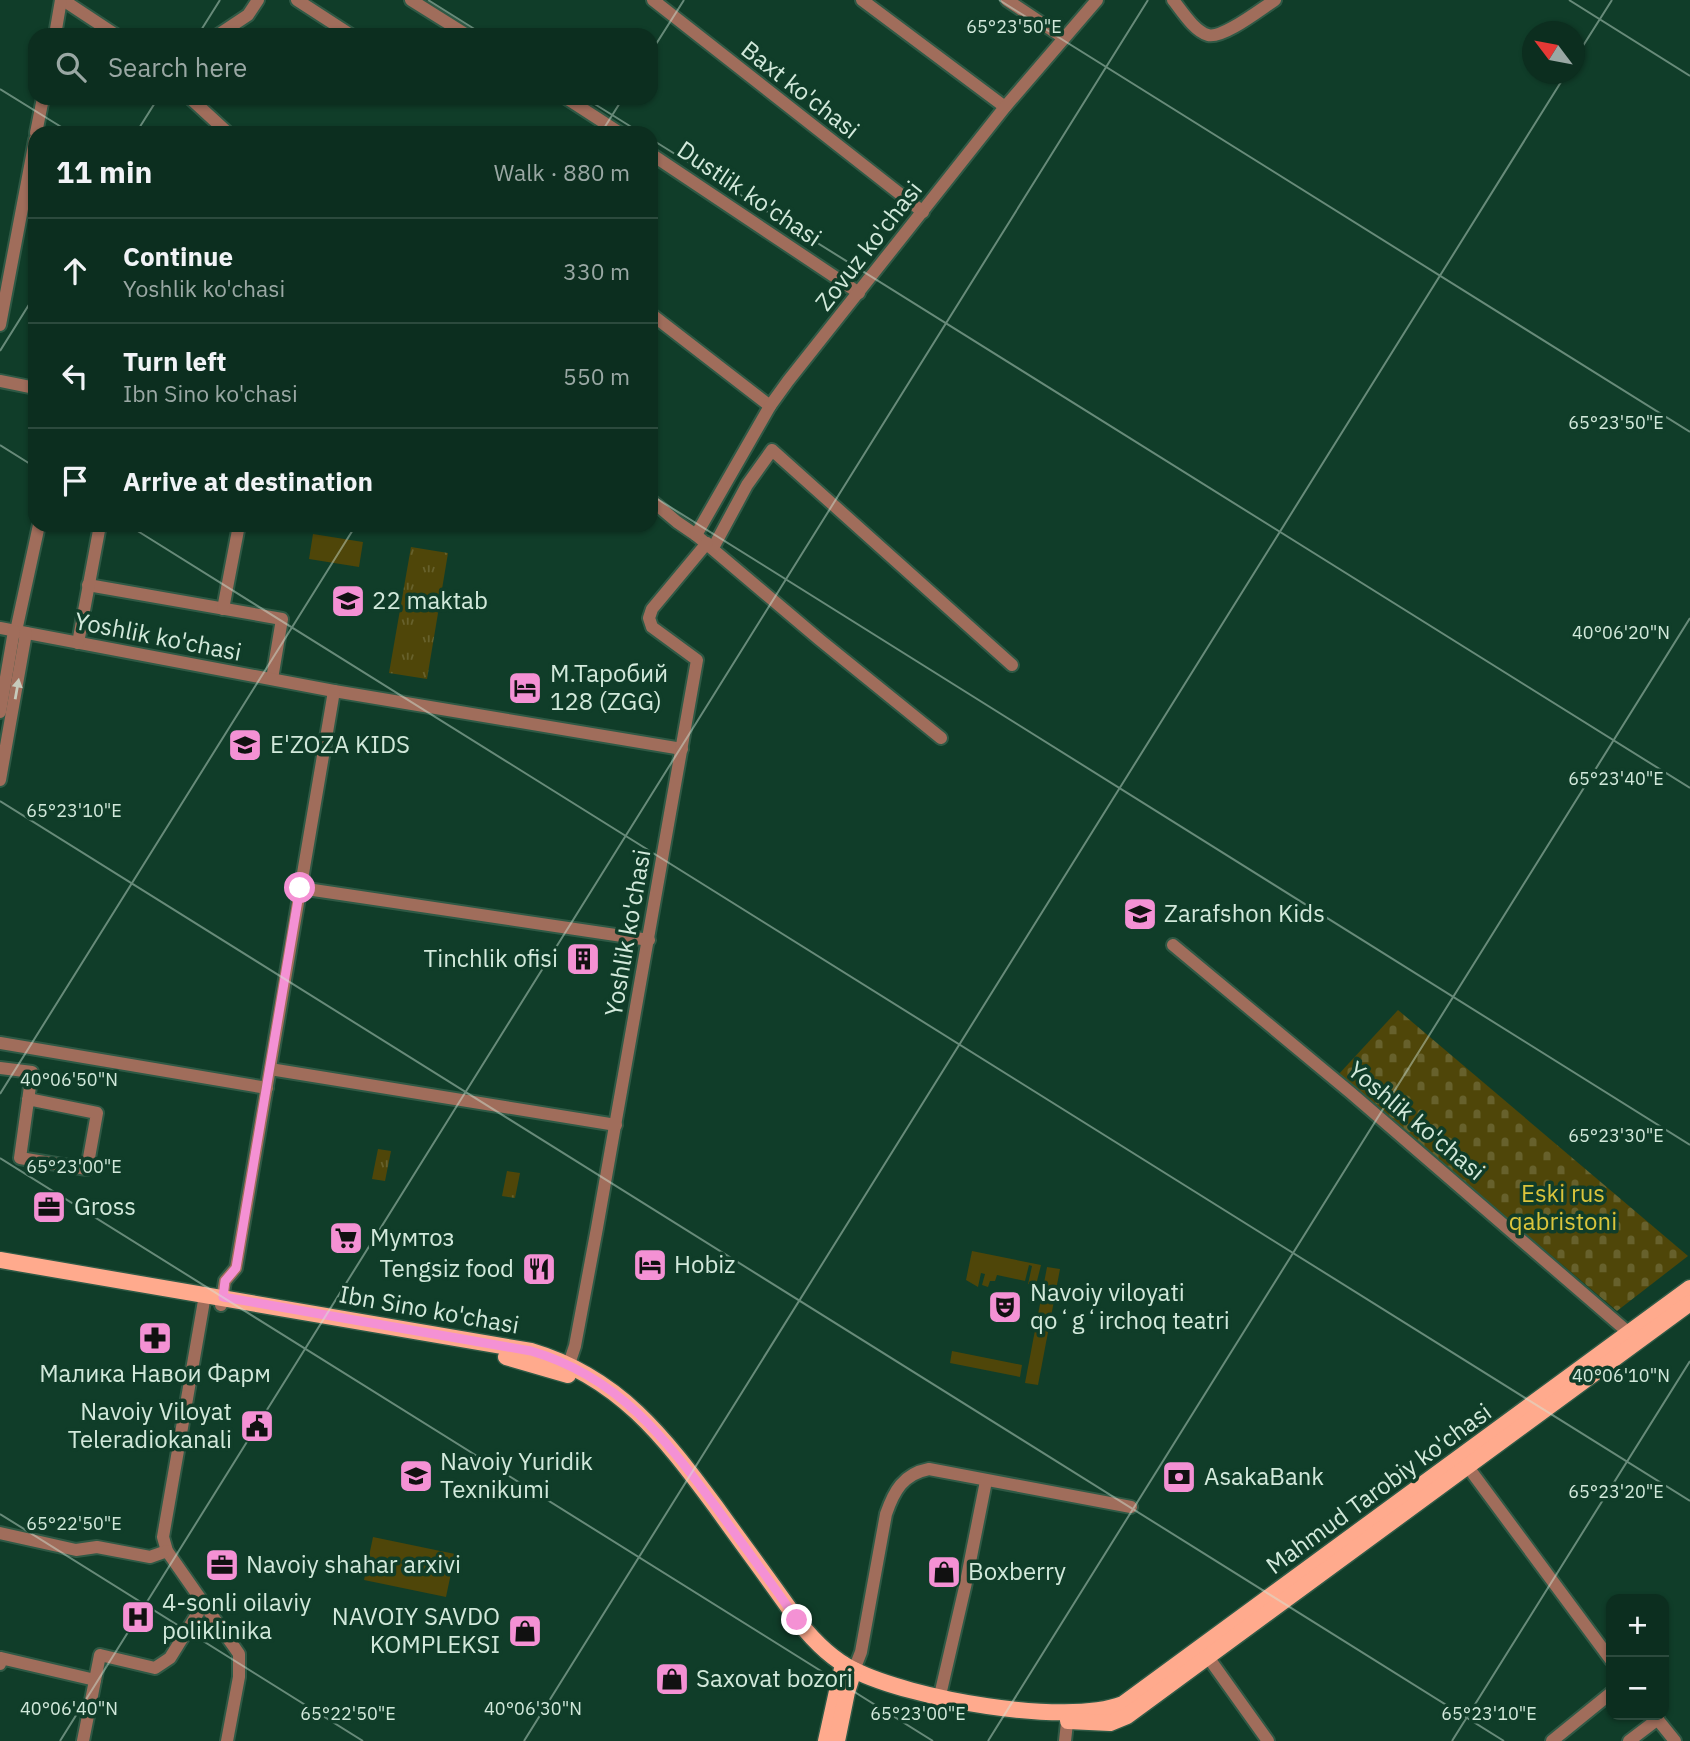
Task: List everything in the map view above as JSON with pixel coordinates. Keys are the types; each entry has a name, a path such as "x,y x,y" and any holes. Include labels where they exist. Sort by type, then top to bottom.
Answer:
{"main road":[{"path":"0,1260 204,1299"},
{"name":"Mahmud Tarobiy ko'chasi","path":"0,1270 222,1301 568,1369 615,1403 665,1452 794,1632 818,1658 905,1697 939,1701 1010,1717 1068,1716 1110,1723 1127,1716 1690,1303"},
{"name":"Mahmud Tarobiy ko'chasi","path":"1068,1716 1122,1704 1690,1288"},
{"path":"826,1741 848,1671"},
{"path":"838,1741 848,1671"}],"street":[{"path":"56,28 62,0 105,28"},
{"path":"228,28 248,15 258,0"},
{"path":"297,0 340,28"},
{"path":"411,0 456,28"},
{"name":"Baxt ko'chasi","path":"653,0 923,212"},
{"path":"862,0 1005,107"},
{"path":"1007,0 1064,38"},
{"name":"Zovuz ko'chasi","path":"705,542 770,406 788,381 1005,107 1097,0"},
{"path":"1173,0 1194,25 1207,35 1220,35 1276,0"},
{"path":"37,126 42,105"},
{"path":"198,105 220,126"},
{"path":"577,105 609,126"},
{"name":"Dustlik ko'chasi","path":"658,159 859,293"},
{"path":"0,325 28,177"},
{"path":"658,319 770,406"},
{"path":"0,381 28,387"},
{"path":"705,542 772,450 1012,665"},
{"path":"658,506 941,738"},
{"path":"0,712 19,632 38,532"},
{"path":"78,643 99,532"},
{"path":"223,608 238,532"},
{"name":"Yoshlik ko'chasi","path":"568,1369 575,1346 698,660 652,626 649,618 652,608 705,542"},
{"path":"88,585 282,619 272,679"},
{"name":"Yoshlik ko'chasi","path":"0,628 334,691 682,749"},
{"path":"0,780 19,632"},
{"path":"222,1301 225,1281 236,1268 334,691"},
{"path":"300,888 649,940"},
{"name":"Yoshlik ko'chasi","path":"1172,945 1371,1110 1629,1333"},
{"path":"0,1042 267,1088"},
{"path":"0,1068 32,1072 28,1099 20,1158 87,1169 97,1113 28,1099"},
{"path":"270,1069 615,1125"},
{"path":"204,1299 163,1537 167,1551 239,1654 239,1677 227,1741"},
{"path":"1468,1467 1609,1657"},
{"path":"848,1671 861,1652 886,1514 893,1494 904,1479 929,1469 1131,1507"},
{"path":"939,1701 986,1481"},
{"path":"0,1533 76,1550 97,1547 150,1557 167,1551"},
{"path":"83,1741 100,1655 155,1668 170,1658 204,1603"},
{"path":"1208,1657 1268,1741"},
{"path":"0,1664 1,1658 95,1680"},
{"path":"1552,1741 1606,1697"},
{"path":"1065,1741 1068,1716"},
{"path":"1629,1741 1653,1720"},
{"path":"1658,1720 1675,1741"}],"green space":[{"path":"313,534 363,542 359,567 309,559"},
{"path":"411,547 448,553 427,679 389,673"},
{"name":"Eski rus qabristoni","path":"1398,1010 1688,1256 1617,1311 1338,1075"},
{"path":"378,1149 391,1151 385,1181 372,1179"},
{"path":"507,1171 520,1173 515,1198 502,1196"},
{"path":"972,1251 1041,1265 1036,1285 1028,1284 1032,1266 1029,1265 1025,1281 997,1275 988,1287 982,1285 985,1274 981,1273 978,1287 966,1280"},
{"path":"1047,1267 1060,1269 1038,1385 1025,1383"},
{"path":"952,1351 1022,1365 1020,1377 950,1363"},
{"path":"373,1537 455,1554 446,1597 364,1580"}],"place":[{"name":"22 maktab","path":"348,601"},
{"name":"М.Таробий 128 (ZGG)","path":"525,688"},
{"name":"E'ZOZA KIDS","path":"245,745"},
{"name":"Zarafshon Kids","path":"1140,914"},
{"name":"Tinchlik ofisi","path":"583,959"},
{"name":"Gross","path":"49,1207"},
{"name":"Мумтоз","path":"346,1238"},
{"name":"Hobiz","path":"650,1265"},
{"name":"Tengsiz food","path":"539,1269"},
{"name":"Navoiy viloyati qoʻgʻirchoq teatri","path":"1005,1307"},
{"name":"Малика Навои Фарм","path":"155,1338"},
{"name":"Navoiy Viloyat Teleradiokanali","path":"257,1426"},
{"name":"Navoiy Yuridik Texnikumi","path":"416,1476"},
{"name":"AsakaBank","path":"1179,1477"},
{"name":"Navoiy shahar arxivi","path":"222,1565"},
{"name":"Boxberry","path":"944,1572"},
{"name":"4-sonli oilaviy poliklinika","path":"138,1617"},
{"name":"NAVOIY SAVDO KOMPLEKSI","path":"525,1631"},
{"name":"Saxovat bozori","path":"672,1679"}],"route":[{"path":"300,888 236,1268 225,1281 223,1297 531,1351 569,1364 625,1400 653,1427 690,1473 797,1620"}]}
